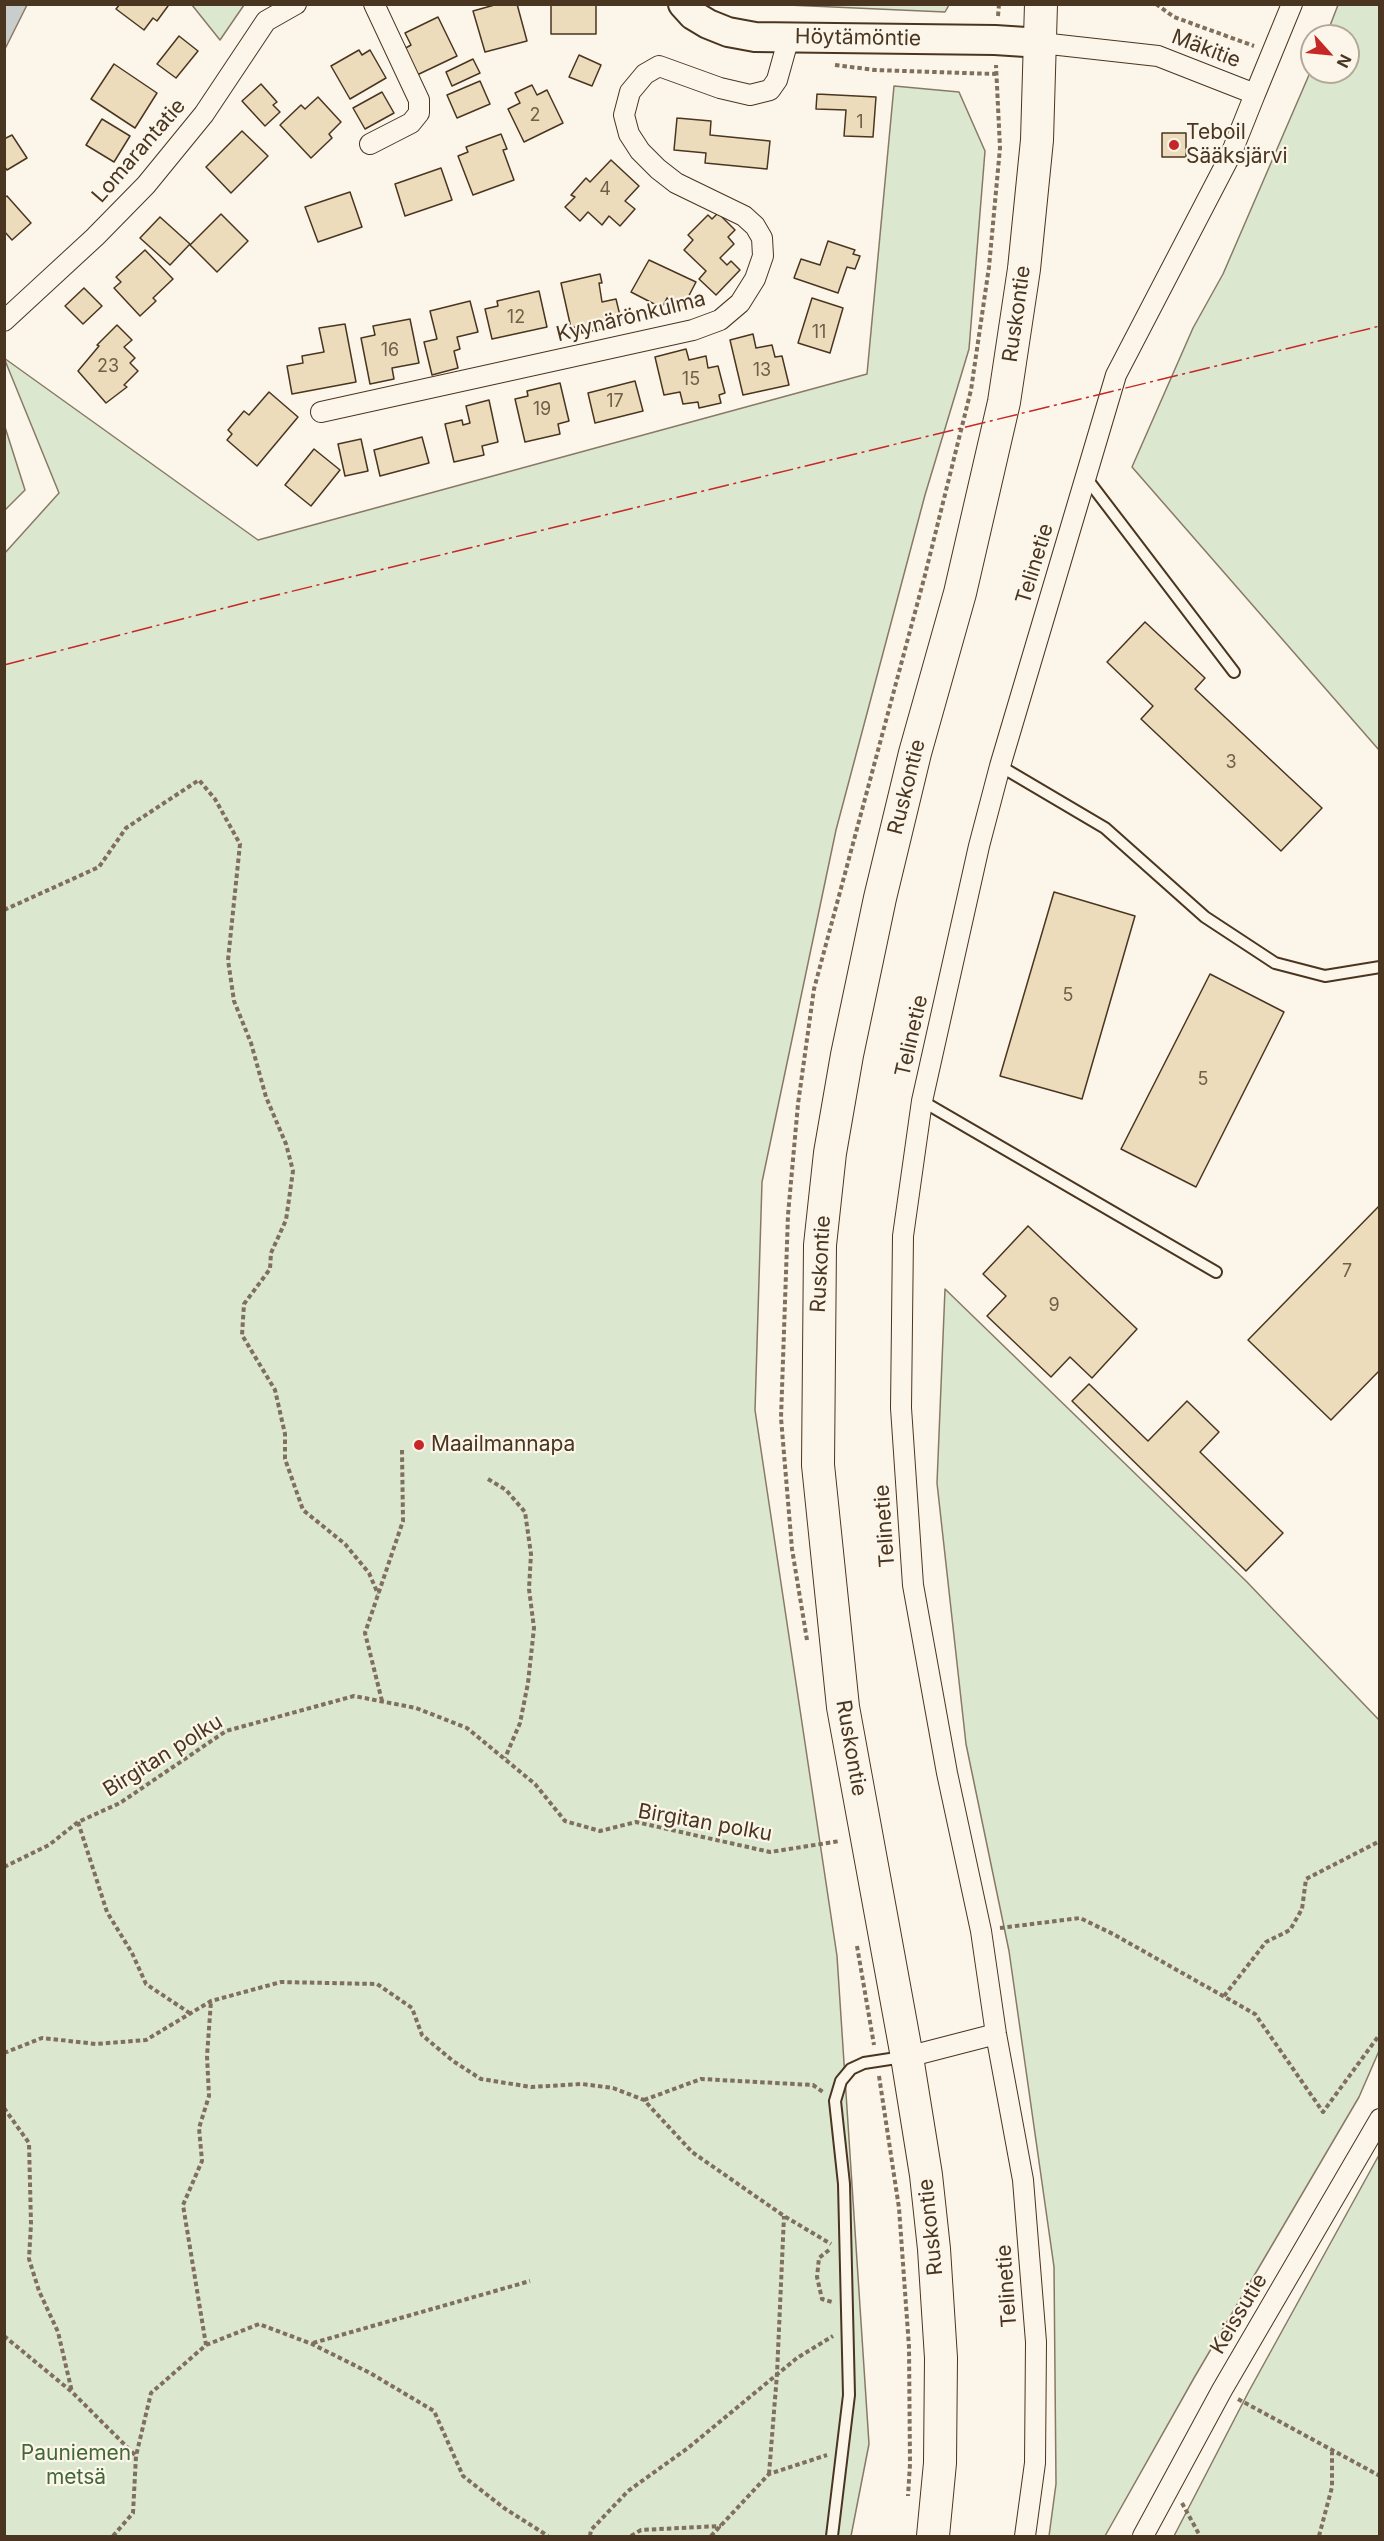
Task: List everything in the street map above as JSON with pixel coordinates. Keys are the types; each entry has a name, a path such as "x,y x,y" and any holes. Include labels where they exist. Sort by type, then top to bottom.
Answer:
{"main road":[{"name":"Ruskontie","path":"933,2536 940,2463 941,2358 934,2249 926,2175 891,2059 843,1707 818,1465 820,1245 830,1153 845,1066 880,898 915,753 960,593 1004,402 1024,269 1037,140 1041,4"}],"street":[{"name":"Lomarantatie","path":"4,321 95,237 146,185 204,114 266,21 296,4"},
{"path":"370,144 411,123 419,114 419,100 374,4"},
{"name":"Höytämöntie","path":"683,4 693,15 708,24 728,32 755,37 995,40 1041,43"},
{"name":"Mäkitie","path":"1041,43 1158,56 1255,94 1292,4"},
{"name":"Kyynärönkulma","path":"321,412 693,330 720,320 740,303 755,279 764,256 762,238 755,226 744,216 676,183 658,169 640,151 629,134 624,116 630,92 645,74 660,66 720,88 750,95 770,90 777,80 789,37"},
{"name":"Telinetie","path":"1025,2536 1035,2463 1036,2342 1023,2180 996,2034 981,1931 947,1773 914,1585 901,1408 903,1236 922,1101 979,846 1000,766 1116,375 1231,154 1255,94"},
{"path":"891,2059 996,2034"},
{"name":"Keissutie","path":"1143,2536 1222,2390 1380,2119"}],"lane":[{"path":"1087,479 1234,672"},
{"path":"1000,766 1105,828 1205,917 1275,963 1326,975 1380,967"},
{"path":"922,1101 1216,1272"},
{"path":"832,2536 849,2395 844,2184 835,2101 841,2081 851,2069 864,2063 891,2059"}],"path":[{"path":"809,1649 792,1549 781,1418 788,1215 798,1104 814,989 922,586 971,390 989,267 1000,148 995,40 999,4"},
{"path":"1156,4 1174,17 1273,53"},
{"path":"4,910 99,867 126,828 199,780 215,799 240,844 228,960 234,1001 251,1043 266,1097 286,1144 293,1171 286,1220 271,1253 270,1269 244,1304 242,1335 275,1390 285,1434 285,1460 303,1510 345,1544 369,1573 378,1594"},
{"path":"382,1701 365,1633 403,1521 402,1450"},
{"path":"488,1479 506,1490 525,1512 531,1554 529,1589 534,1628 528,1683 520,1723 505,1758"},
{"name":"Birgitan polku","path":"4,1867 49,1845 78,1822 120,1803 226,1731 354,1696 416,1708 467,1728 535,1784 565,1821 600,1831 636,1822 770,1852 840,1840"},
{"path":"78,1822 107,1912 132,1953 146,1984 190,2014"},
{"path":"838,1829 842,1852"},
{"path":"1224,1996 1266,1942 1290,1930 1302,1909 1306,1879 1380,1841"},
{"path":"981,1931 1080,1918 1113,1934 1255,2014 1323,2112 1380,2034"},
{"path":"857,1945 891,2059 909,2347 910,2464 907,2506"},
{"path":"4,2054 42,2038 96,2044 146,2040 211,2001 281,1982 377,1984 412,2008 422,2035 453,2061 481,2079 531,2087 582,2084 613,2088 644,2100 692,2152 784,2216 834,2246 819,2258 817,2277 822,2299 848,2306"},
{"path":"206,2345 183,2205 202,2161 199,2128 209,2096 207,2056 211,2001"},
{"path":"644,2100 701,2079 813,2085 835,2101"},
{"path":"4,2108 29,2144 31,2224 29,2259 39,2291 58,2332 72,2392"},
{"path":"769,2474 777,2374 784,2216"},
{"path":"312,2344 530,2281"},
{"path":"113,2536 133,2513 136,2456 151,2393 206,2345 259,2324 312,2344 370,2373 434,2410 463,2476 504,2508 548,2536"},
{"path":"590,2536 591,2530 628,2491 688,2448 796,2358 849,2326"},
{"path":"4,2336 72,2392 136,2456"},
{"path":"1222,2390 1380,2476"},
{"path":"711,2536 769,2474 842,2450"},
{"path":"1319,2536 1332,2487 1332,2451"},
{"path":"1171,2481 1200,2536"},
{"path":"631,2536 641,2530 721,2526"}],"green space":[{"path":"949,4 945,12 788,5"},
{"path":"192,5 244,5 220,40"},
{"path":"1338,5 1379,5 1379,750 1132,467 1193,328 1223,274 1305,84 1360,84 1360,24 1331,24"},
{"name":"Pauniemen metsä","path":"894,86 959,92 985,151 969,349 925,495 836,830 762,1182 755,1410 837,1956 869,2444 851,2536 5,2536 4,554 59,493 4,358 258,540 867,374"},
{"path":"5,427 25,490 4,510"},
{"path":"945,1289 1247,1582 1379,1720 1379,2051 1359,2097 1194,2378 1105,2536 1049,2536 1056,2484 1054,2267 1009,1951 966,1744 937,1483"},
{"path":"1379,2155 1379,2536 1174,2536 1249,2391"}],"shaded area":[{"path":"4,5 27,5 5,49"}],"building":[{"path":"120,4 166,4 168,6 157,21 153,18 144,30 116,9"},
{"path":"498,4 517,4 527,41 485,52 473,11"},
{"path":"551,4 596,4 596,34 551,34"},
{"path":"438,17 457,56 417,75 404,49 411,45 405,33"},
{"path":"179,36 198,51 176,78 157,64"},
{"path":"359,50 362,55 370,50 386,78 350,99 331,66"},
{"path":"579,55 601,65 592,86 569,77"},
{"path":"473,59 480,73 452,86 446,72"},
{"path":"114,64 157,93 135,128 91,99"},
{"path":"480,81 490,104 457,118 447,95"},
{"path":"261,84 277,102 273,105 280,112 265,126 242,101"},
{"path":"532,85 537,95 547,90 563,123 524,142 508,109 520,103 515,93"},
{"path":"382,92 394,113 365,129 353,108"},
{"path":"817,94 876,97 873,137 844,136 846,110 816,109"},
{"path":"318,97 341,122 329,134 332,138 311,158 280,125 301,105 305,109"},
{"path":"677,118 711,121 710,135 770,141 767,169 705,163 706,153 674,150"},
{"path":"102,119 130,136 114,162 86,145"},
{"path":"242,131 268,156 231,193 206,167"},
{"name":"Teboil Sääksjärvi","path":"1162,133 1186,133 1186,157 1162,157"},
{"path":"501,134 507,149 503,150 514,180 473,195 458,156 468,152 466,147"},
{"path":"12,135 27,158 7,170 4,166 4,139"},
{"path":"611,160 639,186 625,201 635,209 620,226 609,216 602,225 588,212 580,221 565,207 575,197 571,195 586,178 590,182"},
{"path":"441,168 452,200 405,216 395,184"},
{"path":"350,192 362,227 318,242 305,207"},
{"path":"7,196 31,223 12,240 4,231 4,198"},
{"path":"718,213 735,230 728,237 734,244 720,258 727,265 731,261 740,270 716,295 699,279 706,271 684,250 693,240 688,235 708,215 712,219"},
{"path":"221,214 248,241 217,272 190,245"},
{"path":"160,217 190,244 170,265 140,238"},
{"path":"828,241 855,250 853,254 860,256 855,269 847,267 838,293 794,278 801,259 820,265"},
{"path":"145,250 173,279 153,298 156,301 140,316 114,288 121,282 116,277"},
{"path":"649,260 696,282 683,307 667,298 662,308 631,292"},
{"path":"600,274 602,302 616,299 622,324 582,333 581,326 571,328 561,283"},
{"path":"84,288 102,306 83,324 65,306"},
{"path":"539,291 547,327 492,339 485,309 498,306 497,301"},
{"path":"812,298 843,308 830,353 798,343"},
{"path":"470,301 478,332 457,337 460,349 454,351 458,368 432,375 424,342 437,339 430,311"},
{"path":"410,319 419,363 392,368 394,379 370,384 361,338 375,335 373,326"},
{"path":"345,324 356,382 292,394 287,366 303,363 302,356 324,352 319,328"},
{"path":"117,325 132,340 124,347 135,358 130,363 138,371 124,385 127,387 106,403 78,371 99,346 97,345"},
{"path":"753,334 756,348 772,345 775,357 782,356 789,385 743,395 730,340"},
{"path":"686,349 689,360 706,356 708,368 718,366 725,393 719,395 721,403 699,408 698,402 683,404 680,392 664,395 655,357"},
{"path":"635,381 643,411 595,423 588,393"},
{"path":"560,383 569,421 558,424 560,434 525,442 515,399 528,396 527,391"},
{"path":"269,392 298,417 257,466 227,440 232,434 228,430 244,411 249,415"},
{"path":"489,400 498,442 482,446 484,455 454,462 445,424 462,420 463,425 470,423 466,406"},
{"path":"422,437 429,463 380,476 374,450"},
{"path":"361,439 368,471 345,476 338,444"},
{"path":"314,449 340,470 311,506 285,485"},
{"path":"1145,622 1205,678 1195,689 1322,808 1281,851 1141,719 1153,706 1107,662"},
{"path":"1054,892 1135,916 1082,1099 1000,1076"},
{"path":"1210,974 1284,1012 1196,1187 1121,1149"},
{"path":"1380,1205 1380,1370 1331,1420 1248,1340"},
{"path":"1028,1226 1137,1329 1092,1378 1070,1357 1051,1377 987,1316 1006,1296 983,1274"},
{"path":"1089,1384 1148,1441 1187,1401 1219,1432 1200,1452 1283,1533 1246,1571 1072,1401"}],"power":[{"path":"4,665 244,603 1380,326"}],"place":[{"name":"Teboil Sääksjärvi","path":"1174,145"},
{"name":"Maailmannapa","path":"419,1445"}]}
